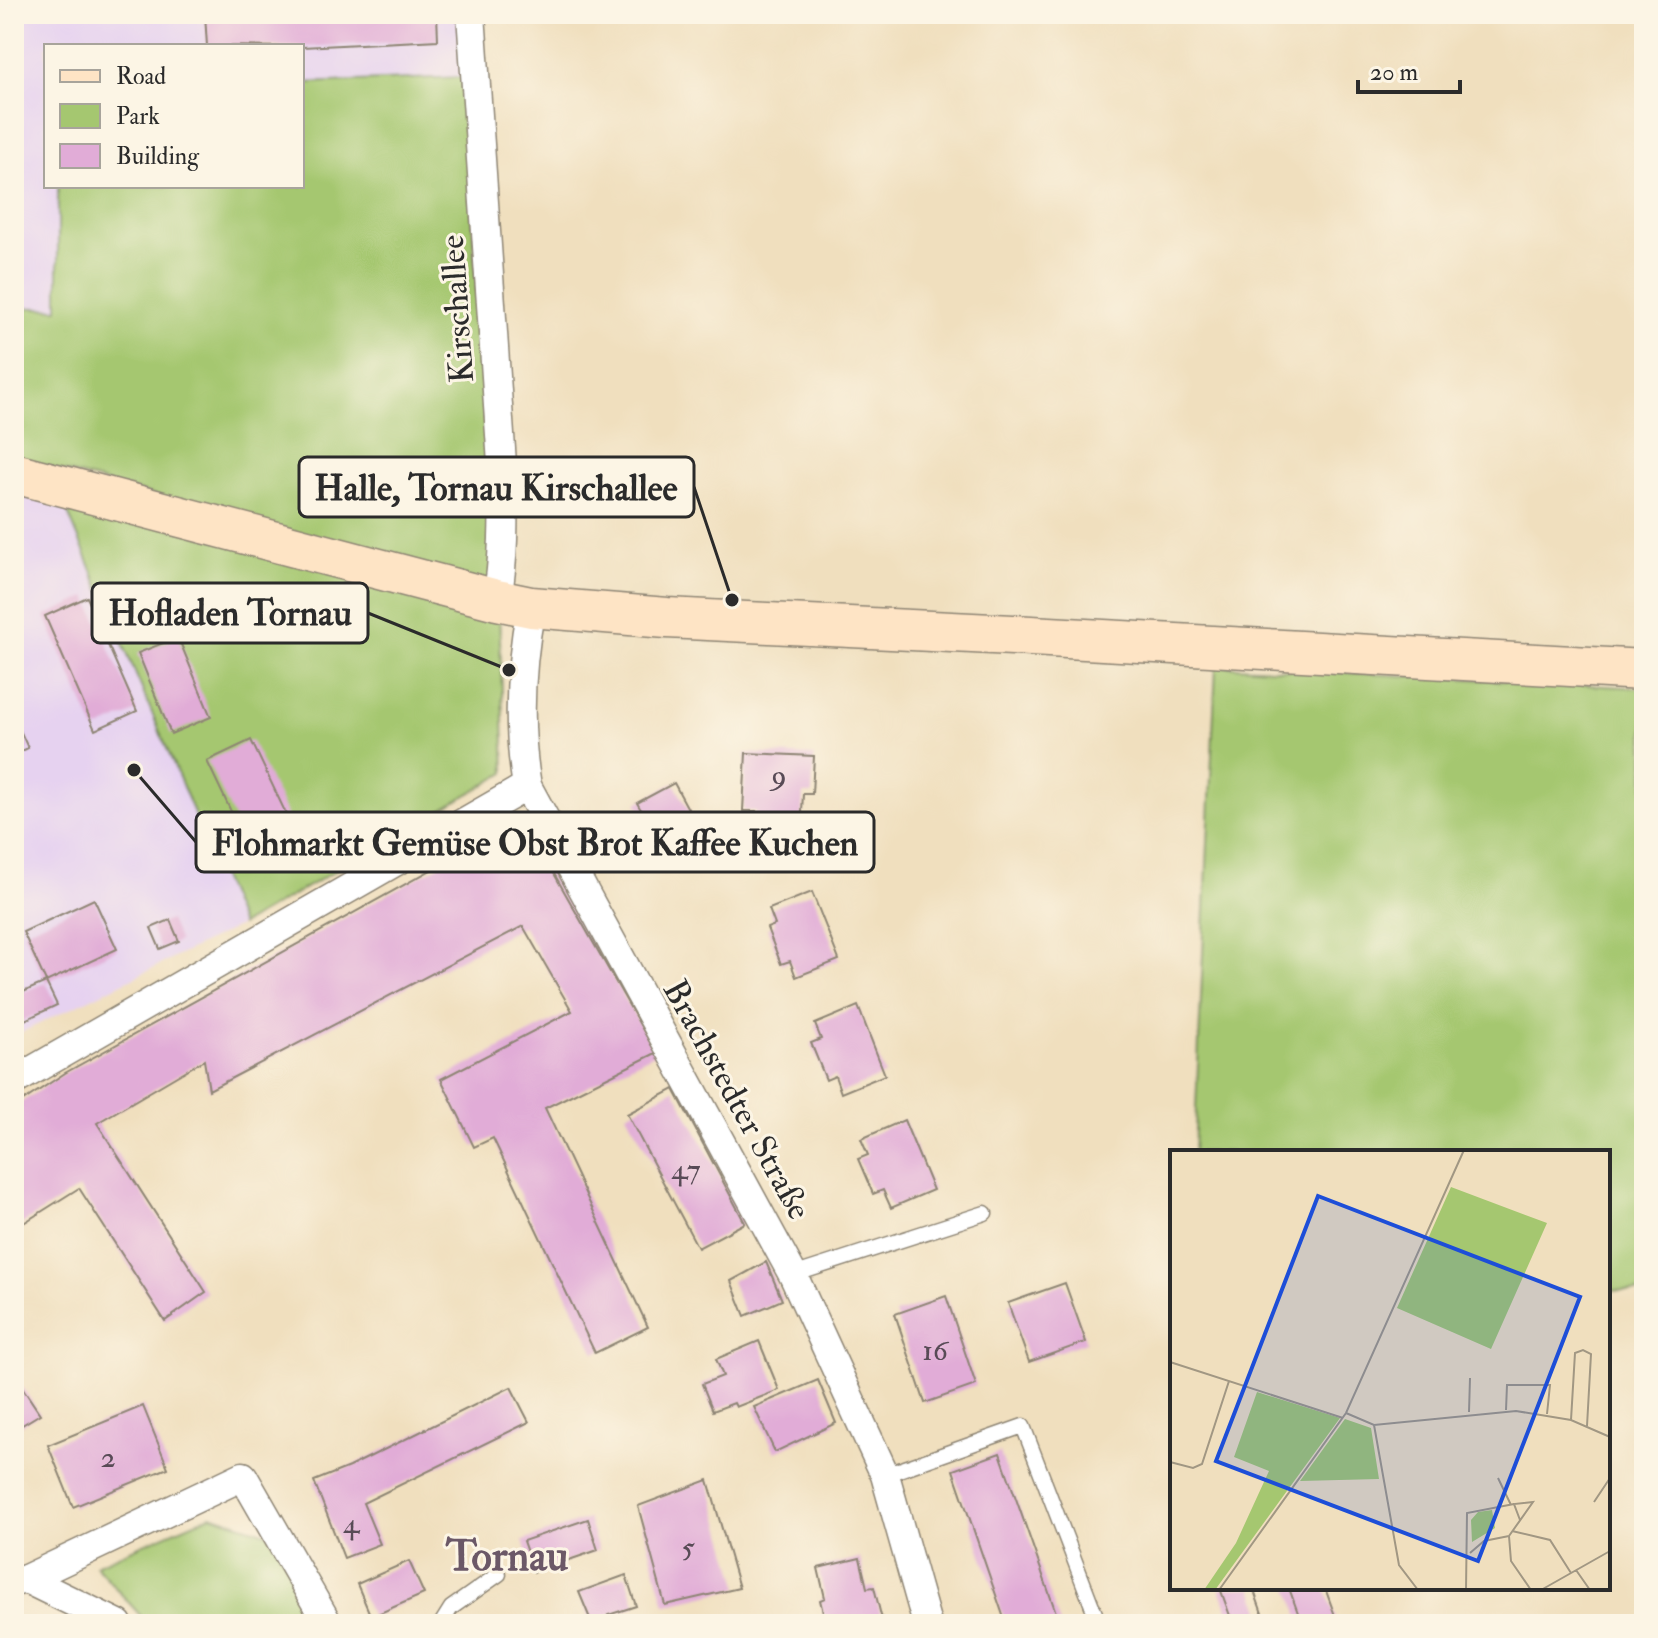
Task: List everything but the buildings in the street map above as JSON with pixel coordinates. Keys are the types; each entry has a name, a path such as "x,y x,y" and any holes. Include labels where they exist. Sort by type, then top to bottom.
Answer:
{"main road":[{"path":"14,473 514,604 667,618 1644,670"}],"street":[{"name":"Kirschallee","path":"471,14 503,478 503,564 514,604"},
{"name":"Brachstedter Straße","path":"514,604 525,641 522,758 527,786 793,1275 885,1475 927,1624"},
{"path":"14,1081 527,786"},
{"path":"20,1580 243,1476 328,1624"},
{"path":"20,1580 118,1624"}],"lane":[{"path":"793,1275 985,1213"},
{"path":"885,1475 1023,1426 1099,1624"},
{"path":"441,1624 451,1608 499,1574"}],"shaded area":[{"path":"14,14 460,14 464,77 304,83 304,44 44,44 44,188 58,188 58,309 14,307"},
{"path":"14,488 63,501 241,925 14,1036"}],"green space":[{"path":"464,77 494,585 14,458 14,307 58,309 58,188 304,188 304,83"},
{"path":"63,501 499,612 505,773 241,925"},
{"path":"1216,666 1644,688 1644,1292 1610,1290 1610,1150 1194,1150"},
{"path":"211,1515 270,1534 311,1608 283,1624 148,1624 95,1565"}],"place":[{"name":"Halle, Tornau Kirschallee","path":"732,600"},
{"name":"Hofladen Tornau","path":"509,670"},
{"name":"Flohmarkt Gemüse Obst Brot Kaffee Kuchen","path":"134,770"}],"district":[{"name":"Tornau","path":"507,1555"}]}
